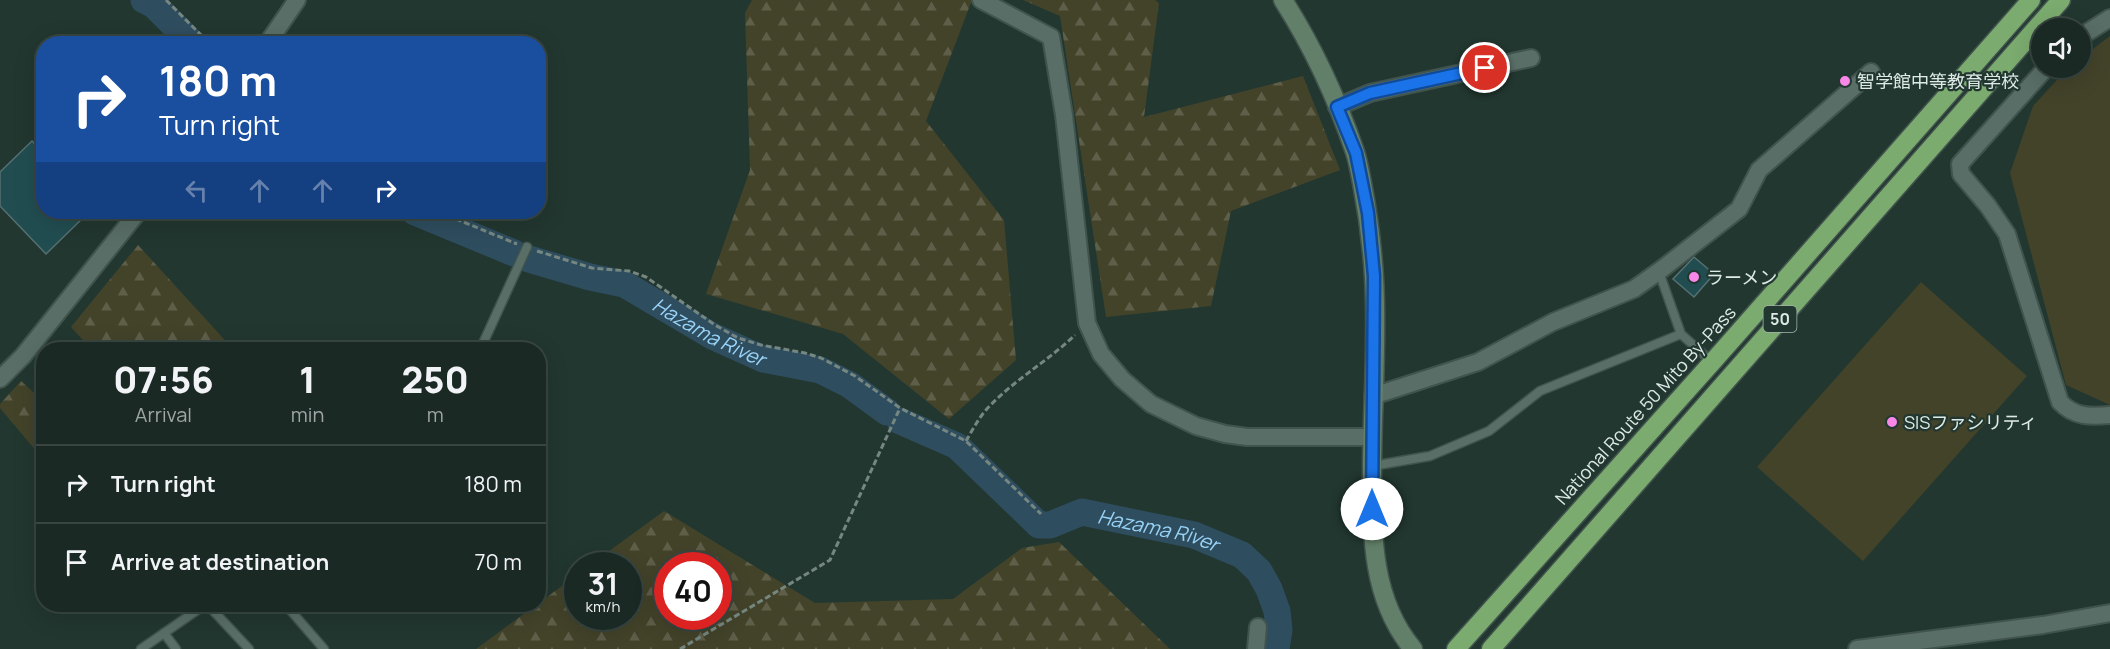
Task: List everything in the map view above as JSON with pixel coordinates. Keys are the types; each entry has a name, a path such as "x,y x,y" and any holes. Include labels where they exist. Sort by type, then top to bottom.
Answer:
{"highway":[{"name":"National Route 50 Mito By-Pass","path":"1456,649 2031,0"},
{"name":"50","path":"1491,649 2061,0"}],"street":[{"path":"272,36 297,0"},
{"path":"981,0 1051,37 1064,115 1087,323 1101,354 1122,379 1150,404 1196,426 1224,434 1246,437 1372,437"},
{"path":"1283,0 1316,57 1356,153 1368,213 1374,276 1372,437 1374,557 1380,585 1391,614 1403,637 1413,649"},
{"path":"2091,30 2110,18"},
{"path":"1337,107 1370,93 1531,58"},
{"path":"1373,396 1478,362 1553,322 1634,289 1659,272 1739,208 1759,170 1871,72"},
{"path":"2037,78 1960,164 1961,174 1988,206 2007,234 2060,402 2068,410 2080,415 2094,417 2110,415"},
{"path":"0,379 23,356 132,219"},
{"path":"1857,649 2043,625 2110,613"},
{"path":"1256,649 1257,627"}],"lane":[{"path":"484,342 527,247"},
{"path":"1659,272 1681,334 1712,362"},
{"path":"1372,466 1430,456 1489,431 1540,391 1681,334"},
{"path":"141,649 195,612"},
{"path":"214,612 249,649"},
{"path":"292,612 324,649"},
{"path":"164,633 176,649"}],"path":[{"path":"166,0 202,36"},
{"path":"457,219 527,247 592,268 629,270 646,277 715,325 738,338 761,345 805,352 821,358 855,376 900,408 966,441 1041,514"},
{"path":"966,441 985,411 1028,372 1066,344 1087,323"},
{"path":"680,649 830,560 900,408"}],"green space":[{"path":"752,0 972,0 926,121 1004,220 1016,360 949,419 843,334 706,294 750,170 745,13"},
{"path":"1023,0 1155,0 1159,3 1144,117 1303,76 1340,170 1231,211 1211,306 1106,317 1060,16"},
{"path":"2110,36 2110,405 2066,385 2010,173 2033,106 2059,78 2091,78 2091,50"},
{"path":"138,245 227,342 85,342 71,327"},
{"name":"SISファシリティ","path":"1921,282 2027,376 1863,561 1757,467"},
{"path":"21,381 36,395 36,451 0,408 0,404"},
{"path":"664,511 731,552 654,552 654,630 732,630 732,552 815,603 953,599 1022,548 1059,542 1170,649 476,649 526,612 546,612 546,598 564,585 564,630 642,630 642,552 608,552"}],"building":[{"path":"32,141 36,145 36,219 82,219 46,254 0,206 0,172"},
{"name":"ラーメン","path":"1694,257 1714,274 1694,297 1673,279"}],"waterway":[{"name":"Hazama River","path":"144,0 154,5 185,36"},
{"name":"Hazama River","path":"432,219 514,253"},
{"name":"Hazama River","path":"529,259 590,277 624,284 712,336 763,359 820,370 850,385 887,412"},
{"name":"Hazama River","path":"900,421 957,446 1039,525 1050,525 1082,512 1194,535 1242,555 1259,571 1277,611 1279,630 1276,649"}],"place":[{"name":"智学館中等教育学校","path":"1845,81"},
{"name":"ラーメン","path":"1694,277"},
{"name":"SISファシリティ","path":"1892,422"}],"route":[{"path":"1372,509 1374,276 1368,213 1356,153 1337,107 1370,93 1485,68"}]}
